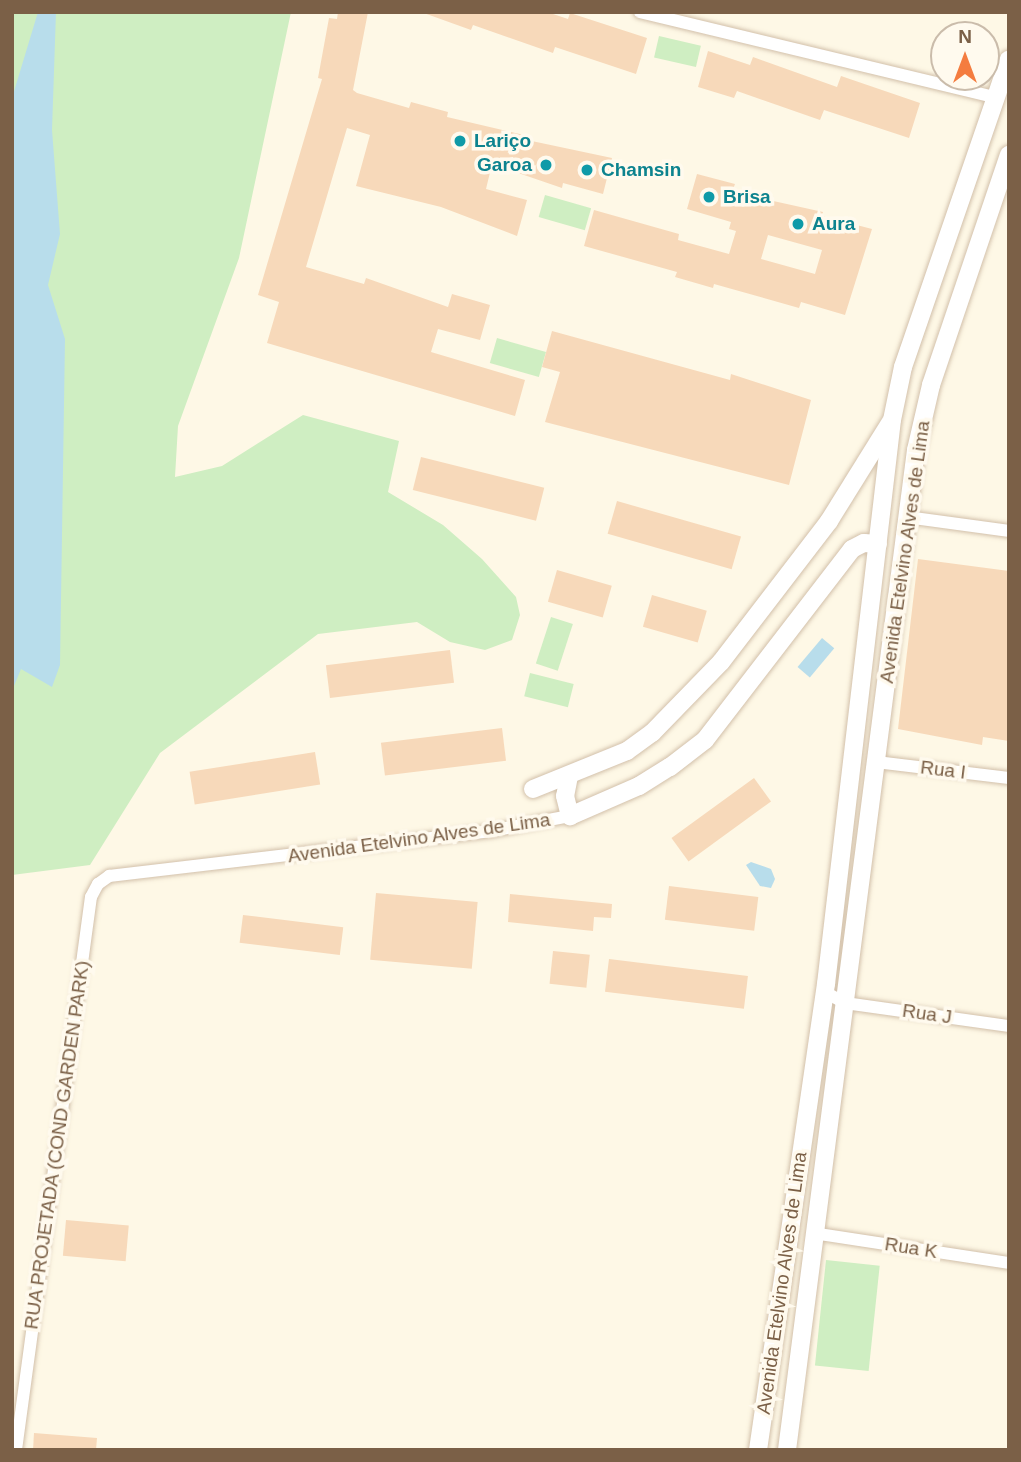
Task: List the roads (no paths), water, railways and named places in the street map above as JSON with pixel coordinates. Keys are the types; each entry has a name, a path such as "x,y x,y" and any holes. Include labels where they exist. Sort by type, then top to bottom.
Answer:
{"main road":[{"name":"Avenida Etelvino Alves de Lima","path":"758,1450 825,992 891,420 903,367 1009,60"},
{"name":"Avenida Etelvino Alves de Lima","path":"787,1450 907,517 931,385 1009,155"},
{"name":"Avenida Etelvino Alves de Lima","path":"533,789 627,751 652,733 721,662 829,521 891,420"},
{"name":"Avenida Etelvino Alves de Lima","path":"570,816 639,786 705,740 852,549 864,543 878,544"},
{"path":"569,776 565,796 570,816"}],"street":[{"path":"640,12 995,97"},
{"path":"907,517 1009,531"},
{"name":"Rua I","path":"876,762 1009,778"},
{"name":"Avenida Etelvino Alves de Lima","path":"99,884 109,876 491,831 570,816"},
{"name":"RUA PROJETADA (COND GARDEN PARK)","path":"16,1450 91,897 99,884"},
{"path":"825,992 845,1003"},
{"name":"Rua J","path":"845,1003 1009,1026"},
{"name":"Rua K","path":"814,1233 1009,1263"}],"water":[{"path":"38,12 56,12 52,130 60,234 48,285 65,339 60,665 52,687 21,669 12,691 12,98"},
{"path":"822,638 834,648 810,677 798,667"},
{"path":"751,862 771,869 775,879 771,888 760,886 746,865"}],"place":[{"name":"Lariço","path":"460,141"},
{"name":"Garoa","path":"546,165"},
{"name":"Chamsin","path":"587,170"},
{"name":"Brisa","path":"709,197"},
{"name":"Aura","path":"798,224"}]}
